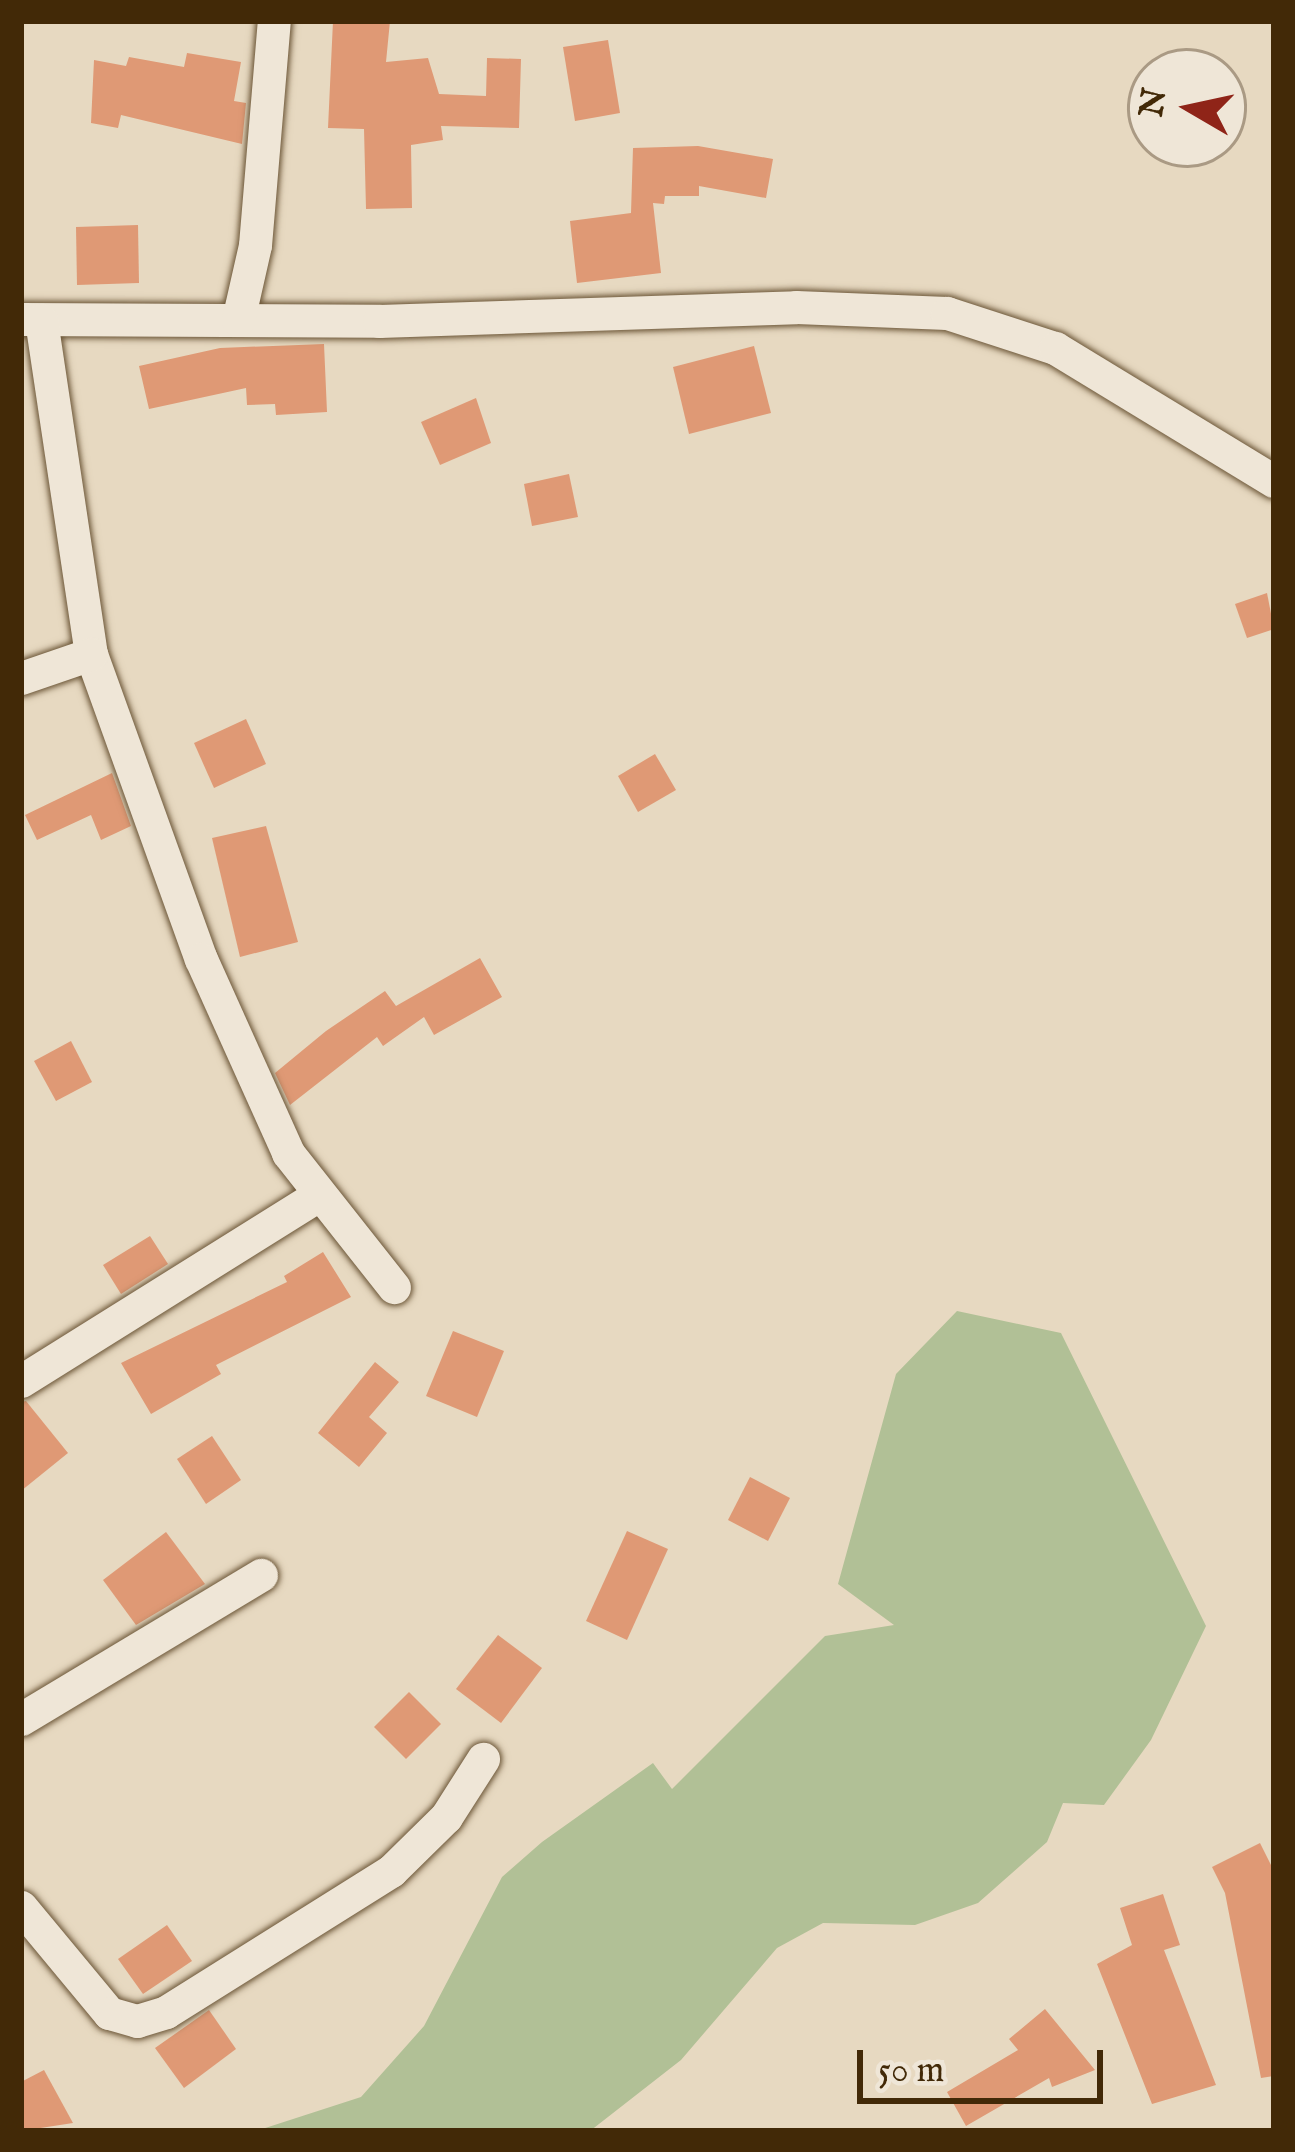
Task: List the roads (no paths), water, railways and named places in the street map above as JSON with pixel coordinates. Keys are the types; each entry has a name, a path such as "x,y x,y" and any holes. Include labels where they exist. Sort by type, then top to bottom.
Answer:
{"street":[{"path":"238,320 255,245 274,21"},
{"path":"394,1287 317,1196 242,1061 91,654 31,320 796,307 946,313 1055,348 1274,481"},
{"path":"21,678 91,654"},
{"path":"21,1381 317,1196"},
{"path":"21,1719 261,1575"},
{"path":"21,1907 109,2013 137,2021 166,2012 391,1871 446,1817 483,1759"}]}
